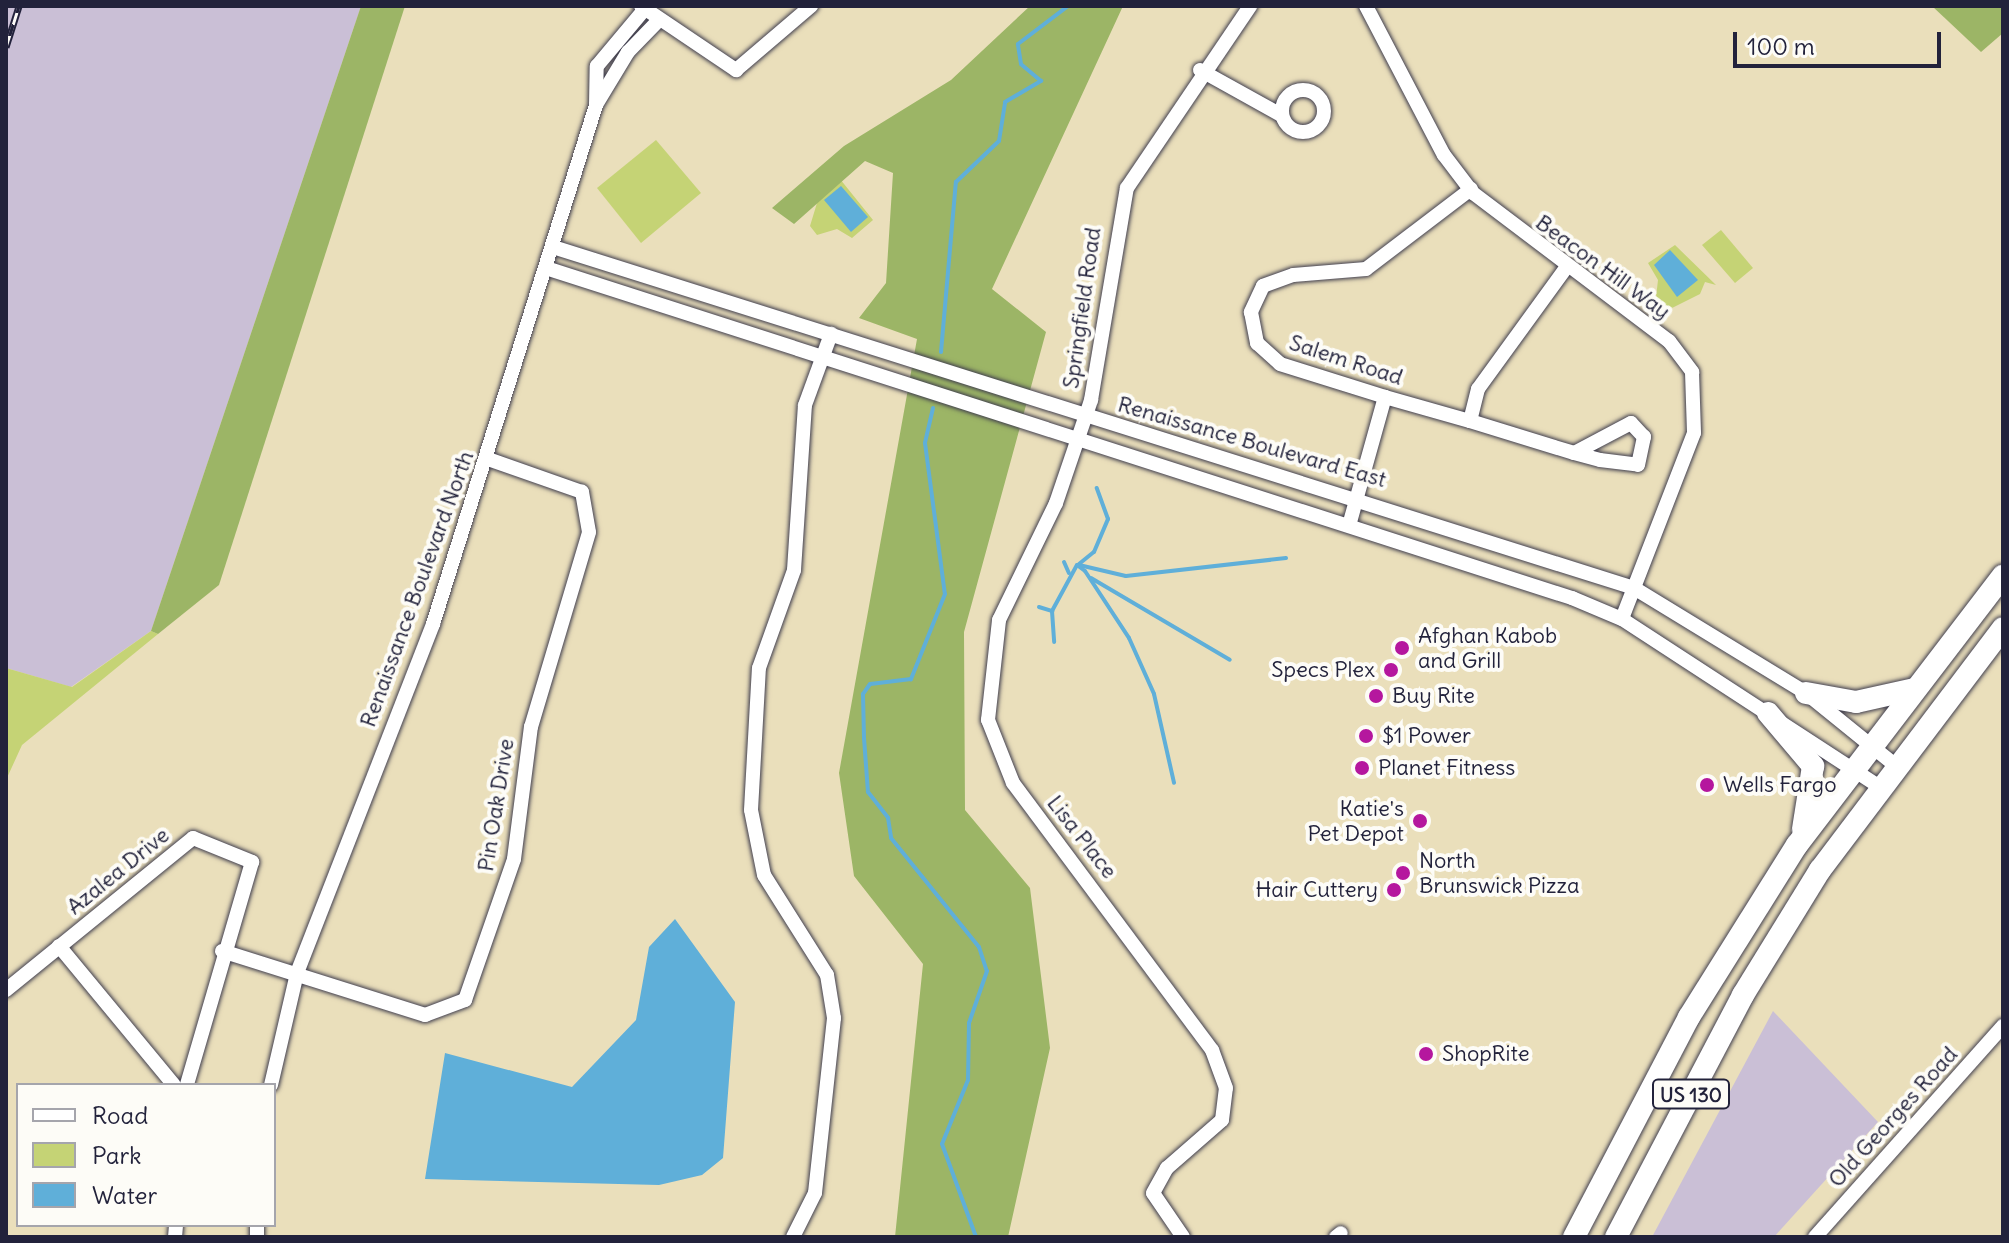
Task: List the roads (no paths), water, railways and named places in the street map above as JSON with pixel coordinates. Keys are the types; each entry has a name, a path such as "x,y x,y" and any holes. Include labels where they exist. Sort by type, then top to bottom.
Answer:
{"highway":[{"name":"US 130","path":"1574,1237 1675,1043 1797,845 2003,576"},
{"name":"US 130","path":"1616,1237 1743,995 1880,787 2003,628"},
{"path":"1806,693 1856,702 1914,689"},
{"path":"1768,713 1813,766 1813,796 1797,845"}],"street":[{"path":"643,8 657,22 736,70 811,6"},
{"name":"Springfield Road","path":"1086,416 1127,188 1200,70 1250,6"},
{"name":"Beacon Hill Way","path":"1366,6 1444,155 1471,189 1566,268 1669,341 1697,390 1694,433 1622,619"},
{"name":"Renaissance Boulevard North","path":"596,105 597,66 643,8"},
{"name":"Renaissance Boulevard North","path":"271,1083 297,973 488,459 549,269 596,105 628,52 657,22"},
{"path":"1200,70 1281,115"},
{"name":"Salem Road","path":"1471,189 1366,269 1285,277 1255,298 1252,328 1266,354 1385,397 1574,453 1638,465 1644,437 1631,423 1574,453"},
{"name":"Renaissance Boulevard East","path":"553,247 1086,416 1359,496 1634,588 1806,693 1896,766"},
{"path":"1470,421 1478,389 1566,268"},
{"name":"Renaissance Boulevard East","path":"549,269 1350,522 1622,619 1880,787"},
{"path":"793,1237 815,1193 834,1018 827,975 764,875 751,810 759,668 794,570 805,405 831,334"},
{"path":"1350,522 1385,397"},
{"name":"Lisa Place","path":"1086,416 1056,503 999,620 988,720 1013,783 1212,1050 1226,1088 1222,1120 1167,1168 1153,1193 1183,1237"},
{"name":"Pin Oak Drive","path":"297,973 425,1015 465,1000 481,964 514,859 531,727 589,514 582,492 488,459"},
{"name":"Azalea Drive","path":"6,990 193,838 252,862 222,951 188,1083"},
{"name":"Azalea Drive","path":"59,946 172,1083"},
{"path":"222,951 297,973"},
{"name":"Old Georges Road","path":"1815,1237 2003,1026"}],"water":[{"path":"841,186 868,217 851,232 824,200"},
{"path":"1670,250 1698,280 1677,297 1654,265"},
{"path":"675,919 735,1002 723,1158 702,1175 659,1185 425,1179 445,1053 572,1087 636,1020 649,947"}],"waterway":[{"path":"941,352 956,182 999,141 1005,102 1041,81 1021,64 1018,44 1068,6"},
{"path":"933,408 925,443 945,594 911,679 870,684 863,694 864,738 868,792 888,818 891,838 979,947 987,971 969,1023 968,1080 942,1144 976,1237"},
{"path":"1079,564 1094,552 1108,519 1097,488"},
{"path":"1079,565 1126,576 1286,558"},
{"path":"1064,562 1069,573"},
{"path":"1039,607 1052,611 1077,565 1085,571 1129,638 1154,694 1174,783"},
{"path":"1091,578 1230,660"},
{"path":"1052,611 1054,642"}],"railway":[{"path":"6,47 19,6"}],"place":[{"name":"Afghan Kabob and Grill","path":"1402,648"},
{"name":"Specs Plex","path":"1391,670"},
{"name":"Buy Rite","path":"1376,696"},
{"name":"$1 Power","path":"1366,736"},
{"name":"Planet Fitness","path":"1362,768"},
{"name":"Wells Fargo","path":"1707,785"},
{"name":"Katie's Pet Depot","path":"1420,821"},
{"name":"North Brunswick Pizza","path":"1403,873"},
{"name":"Hair Cuttery","path":"1394,890"},
{"name":"ShopRite","path":"1426,1054"}]}
